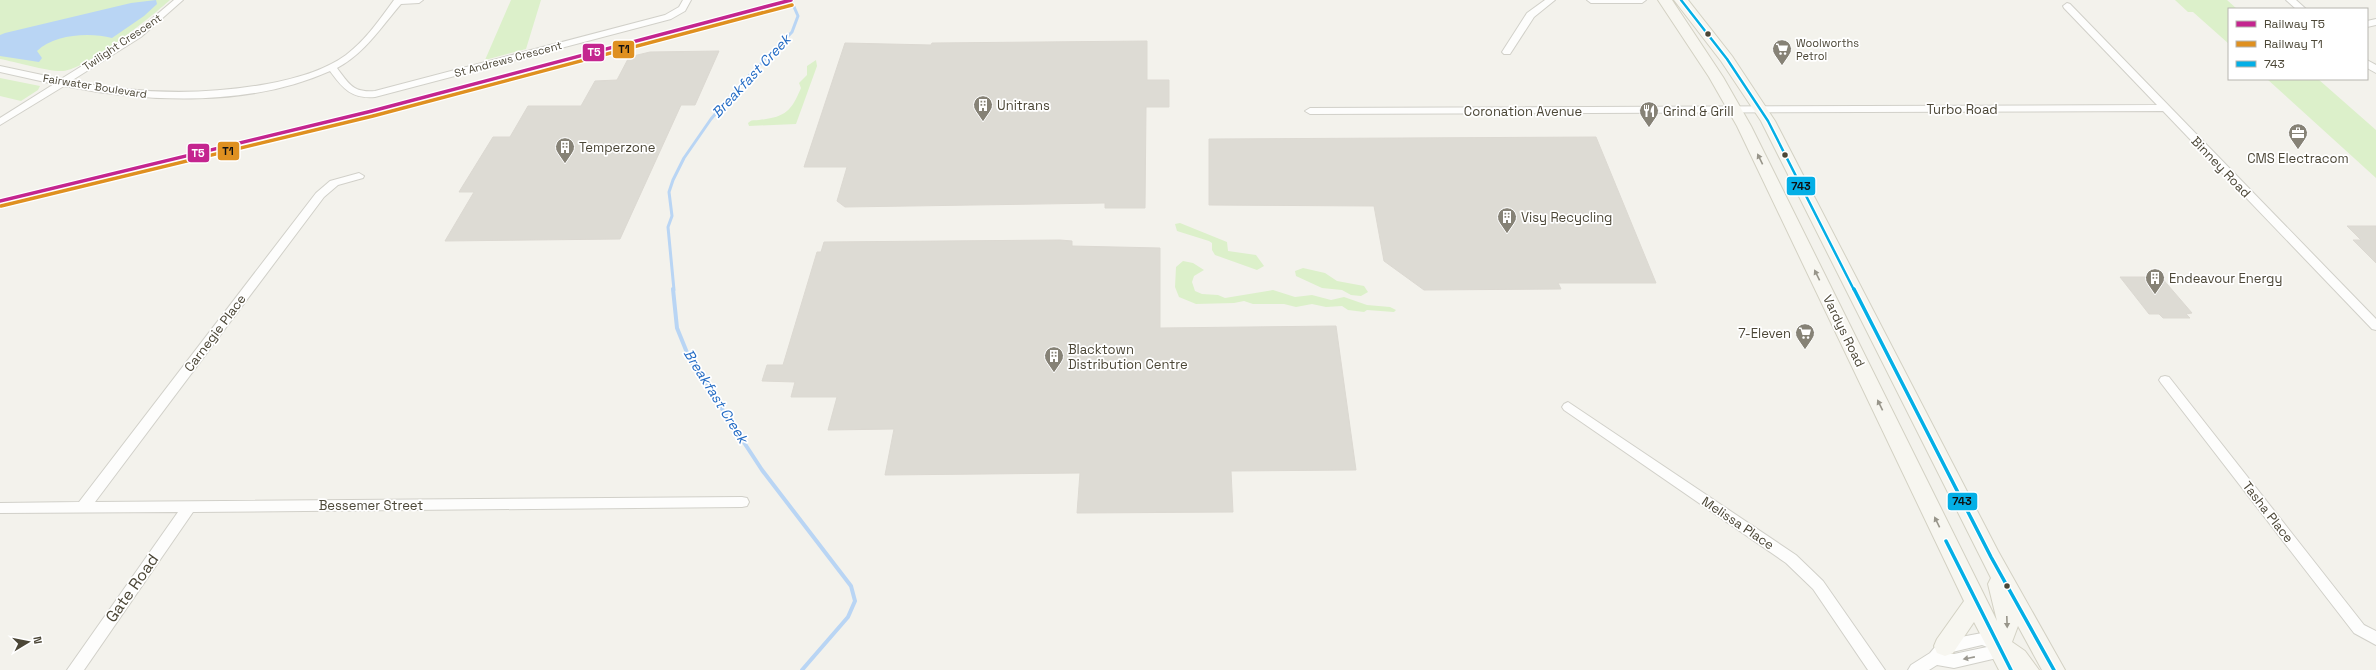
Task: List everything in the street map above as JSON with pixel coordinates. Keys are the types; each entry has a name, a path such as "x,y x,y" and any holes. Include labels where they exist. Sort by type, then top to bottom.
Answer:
{"main road":[{"name":"Vardys Road","path":"1665,0 1716,76 1736,110 1975,601 2011,670"},
{"path":"1681,0 1727,59 1761,110 1991,557 2054,670"},
{"path":"1991,557 2008,620 2007,633 1998,644 2017,658 2028,670"},
{"path":"1940,652 1953,631 1968,616 1975,601"}],"street":[{"name":"Twilight Crescent","path":"0,122 148,28 179,0"},
{"path":"398,1 420,0"},
{"name":"St Andrews Crescent","path":"332,67 351,92 358,95 375,94 668,17 682,9 687,0"},
{"path":"1507,52 1530,15 1551,0"},
{"path":"1592,0 1642,0"},
{"path":"2290,0 2301,8"},
{"name":"Fairwater Boulevard","path":"0,69 131,94 188,96 276,85 332,67 357,50 398,1"},
{"name":"Binney Road","path":"2067,6 2376,326"},
{"path":"2368,64 2376,70"},
{"name":"Turbo Road","path":"1736,110 2164,108"},
{"name":"Coronation Avenue","path":"1310,111 1736,110"},
{"name":"Carnegie Place","path":"83,507 320,195 334,183 359,176"},
{"name":"Tasha Place","path":"2165,380 2359,629 2376,639"},
{"name":"Melissa Place","path":"1568,408 1791,559 1818,585 1877,670"},
{"name":"Bessemer Street","path":"0,508 742,502"},
{"name":"Gate Road","path":"75,670 190,506"},
{"path":"1916,670 1940,652 1954,660 1992,653 1998,644"}],"green space":[{"path":"0,0 170,0 149,18 102,52 74,68 57,71 0,59"},
{"path":"511,0 541,0 526,49 485,60"},
{"path":"2175,0 2227,0 2236,8 2228,8 2228,43 2193,12 2188,12"},
{"path":"816,60 817,66 796,124 749,126 748,123 751,121 768,119 786,112 794,103 801,88 799,83 807,75 807,66"},
{"path":"0,78 40,86 38,90 21,101 0,96"},
{"path":"2268,80 2319,80 2376,130 2376,178"},
{"path":"1180,223 1227,242 1228,251 1256,255 1264,266 1257,270 1215,255 1212,250 1212,243 1209,241 1177,231 1175,224"},
{"path":"1183,261 1193,263 1204,270 1194,276 1192,282 1195,291 1202,294 1218,295 1225,298 1273,290 1295,297 1312,295 1331,300 1344,297 1367,305 1390,307 1396,310 1394,312 1367,310 1364,312 1348,310 1342,306 1326,307 1312,304 1296,307 1284,304 1253,304 1244,301 1234,303 1196,304 1179,297 1175,287 1176,267"},
{"path":"1303,268 1325,273 1337,281 1364,286 1368,292 1361,296 1351,295 1342,290 1322,288 1296,276 1295,271"}],"water":[{"path":"156,0 157,4 144,16 112,38 83,35 62,38 44,45 37,51 42,58 39,62 0,56 0,35 5,33 131,3"}],"building":[{"name":"Unitrans","path":"1147,41 1147,80 1169,80 1169,107 1146,107 1145,208 1105,208 1105,203 845,207 837,201 847,167 804,167 845,43 931,45 932,43"},
{"name":"Temperzone","path":"719,51 695,105 681,105 620,239 445,241 474,192 459,192 493,137 510,137 528,106 581,106 595,81 617,80 629,57 650,52"},
{"name":"Visy Recycling","path":"1596,137 1656,283 1558,283 1561,289 1424,290 1384,261 1374,206 1209,205 1209,139"},
{"path":"2347,226 2376,226 2376,263 2353,240 2361,240"},
{"name":"Blacktown Distribution Centre","path":"1072,241 1072,246 1160,248 1160,328 1336,326 1356,470 1231,471 1233,512 1077,513 1080,473 885,475 894,429 828,430 837,397 791,397 795,382 762,381 767,365 783,365 817,252 821,252 824,242"},
{"name":"Endeavour Energy","path":"2120,277 2161,277 2192,313 2186,314 2190,318 2163,318 2159,314 2149,314"}],"waterway":[{"name":"Breakfast Creek","path":"674,290 668,227 672,216 669,192 673,180 684,158 711,119 742,83 792,32 798,16 791,0"},
{"name":"Breakfast Creek","path":"673,289 677,328 690,360 762,470 851,586 855,601 848,617 802,670"}],"rail line":[{"name":"T5","path":"0,201 372,111 791,0"},
{"name":"T1","path":"1,206 373,116 792,5"}],"transit line":[{"name":"743","path":"1681,0 1727,59 1768,121 1991,557 2054,670"},
{"name":"743","path":"1946,541 2011,670"}],"place":[{"name":"Woolworths Petrol","path":"1782,66"},
{"name":"Unitrans","path":"983,122"},
{"name":"Grind & Grill","path":"1649,128"},
{"name":"CMS Electracom","path":"2298,150"},
{"name":"Temperzone","path":"565,164"},
{"name":"Visy Recycling","path":"1507,234"},
{"name":"Endeavour Energy","path":"2155,295"},
{"name":"7-Eleven","path":"1805,350"},
{"name":"Blacktown Distribution Centre","path":"1054,373"}]}
